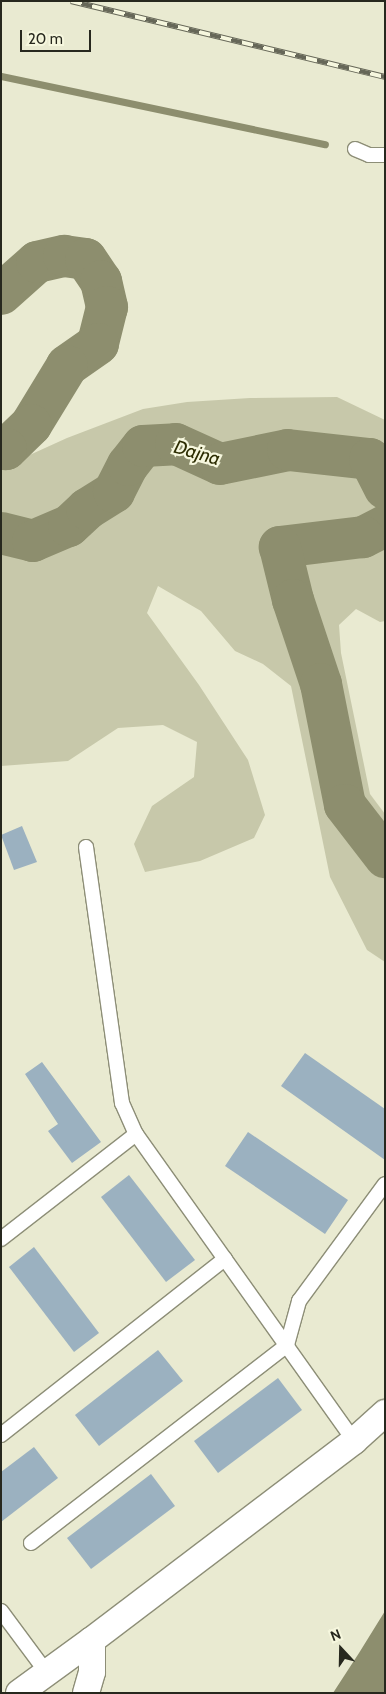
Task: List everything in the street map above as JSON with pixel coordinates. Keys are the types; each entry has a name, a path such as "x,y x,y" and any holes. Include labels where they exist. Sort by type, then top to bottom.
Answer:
{"street":[{"path":"19,1693 92,1640 354,1441 385,1413"},
{"path":"86,1693 92,1672 92,1640"}],"lane":[{"path":"355,149 369,155 385,155"},
{"path":"86,847 122,1103 136,1134 354,1441"},
{"path":"1,1239 136,1134"},
{"path":"31,1544 287,1345 299,1301 385,1184"},
{"path":"1,1435 225,1259"},
{"path":"1,1611 47,1672"}],"shaded area":[{"path":"337,397 385,420 385,621 380,622 356,609 339,625 341,653 370,794 385,814 385,962 367,950 330,877 291,686 263,664 235,651 201,611 158,586 147,613 199,685 248,760 265,815 254,838 200,861 145,872 134,844 152,806 194,777 197,742 163,725 118,728 68,761 1,766 1,468 67,438 143,409 187,402 250,398"},
{"path":"385,1611 385,1693 333,1693 359,1653"}],"building":[{"path":"22,826 37,862 14,870 1,835"},
{"path":"305,1053 385,1109 385,1160 281,1086"},
{"path":"42,1062 101,1142 72,1163 48,1131 58,1124 25,1074"},
{"path":"248,1132 348,1200 325,1234 225,1166"},
{"path":"129,1175 195,1260 166,1282 101,1197"},
{"path":"34,1247 99,1333 74,1352 9,1267"},
{"path":"158,1350 183,1381 99,1446 75,1415"},
{"path":"278,1378 302,1410 218,1473 194,1441"},
{"path":"34,1447 58,1478 1,1522 1,1472"},
{"path":"151,1474 175,1506 91,1569 67,1538"}],"waterway":[{"path":"1,76 325,144"},
{"name":"Dajna","path":"1,294 37,262 64,256 86,259 101,281 107,307 98,344 67,366 31,425 6,449 1,449"},
{"name":"Dajna","path":"1,533 33,541 69,526 87,509 114,492 128,465 143,446 176,444 220,464 288,450 370,459 385,488"},
{"name":"Dajna","path":"385,526 363,537 280,547 293,600 321,684 345,805 385,857"}],"railway":[{"path":"71,1 385,77"}]}
